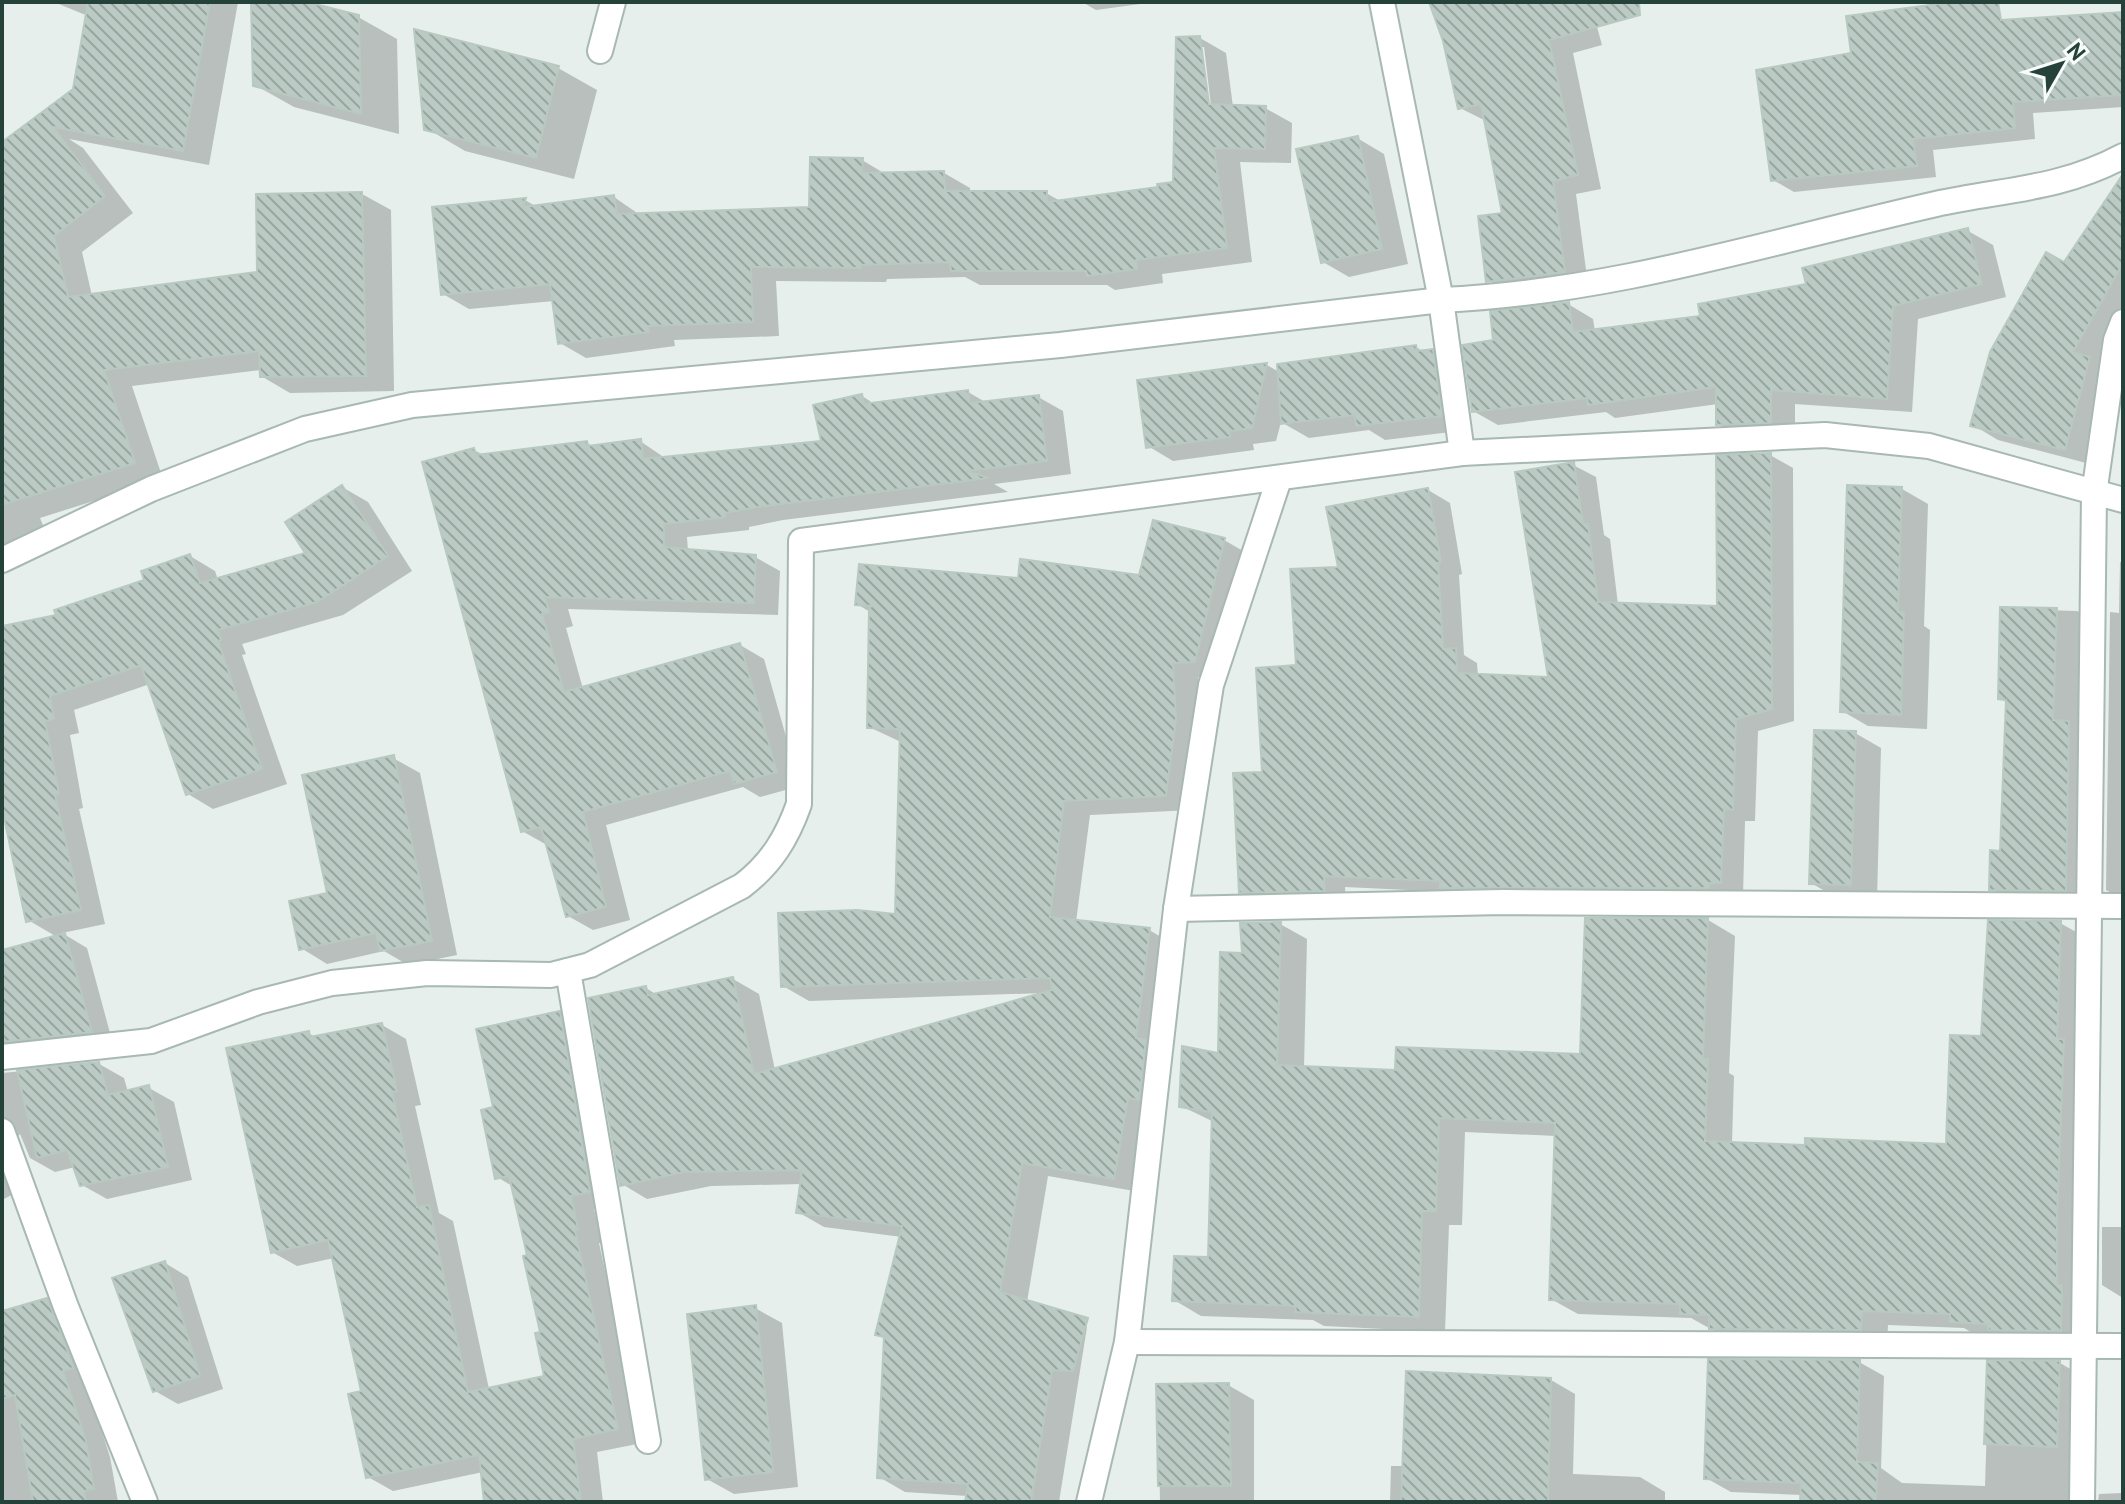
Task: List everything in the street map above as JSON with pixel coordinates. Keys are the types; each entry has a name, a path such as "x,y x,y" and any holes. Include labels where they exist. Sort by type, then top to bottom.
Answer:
{"street":[{"path":"600,51 613,2"},
{"path":"1382,2 1441,300 1462,453"},
{"path":"2,560 151,489 305,429 412,405 1060,345 1441,300 1519,297 1668,271 1936,204 2051,186 2091,173 2123,156"},
{"path":"2082,1502 2092,906 2094,494 2116,340 2123,322"},
{"path":"2,1057 151,1041 258,1002 332,983 399,974 551,975 590,965 670,927 742,886 760,873 787,839 799,804 801,541 1462,453 1825,435 1929,446 2123,500"},
{"path":"1089,1502 1127,1342 1176,909 1211,685 1279,479"},
{"path":"1176,909 1503,902 2123,906"},
{"path":"568,971 648,1441"},
{"path":"2,1131 66,1307 145,1502"},
{"path":"1127,1342 2123,1346"}],"building":[{"path":"88,2 210,2 183,151 53,127 105,196 54,236 68,297 257,272 256,194 362,192 366,376 260,377 259,351 104,370 135,463 2,505 2,142 73,89"},
{"path":"251,2 307,2 359,15 361,114 253,86"},
{"path":"1429,2 1639,2 1640,15 1549,40 1578,175 1553,181 1565,272 1486,282 1478,216 1502,213 1481,104 1458,109 1443,41"},
{"path":"1952,2 1998,2 2001,20 2123,12 2123,95 2013,102 2015,128 1913,139 1917,166 1771,181 1756,70 1851,53 1846,16"},
{"path":"414,29 559,66 536,158 424,130"},
{"path":"1200,36 1209,104 1266,106 1265,149 1214,148 1227,248 1136,260 1137,269 1087,276 1086,271 951,271 950,262 861,265 861,268 751,267 753,322 648,326 649,332 558,344 550,284 441,295 432,207 526,198 523,207 614,195 617,214 809,207 810,157 863,158 862,173 944,171 945,191 1047,191 1047,202 1158,187 1157,184 1173,182 1176,37"},
{"path":"1358,136 1382,249 1321,263 1296,149"},
{"path":"2123,174 2123,263 2073,352 2090,357 2065,450 1970,426 1990,352 2046,252 2064,262"},
{"path":"1968,228 1982,284 1893,306 1887,399 1771,390 1771,423 1716,425 1716,387 1588,405 1587,398 1472,412 1462,345 1493,340 1490,311 1569,302 1573,332 1700,316 1698,304 1806,284 1802,268"},
{"path":"1416,345 1417,351 1433,349 1442,416 1356,426 1355,415 1281,424 1277,364"},
{"path":"1267,363 1252,428 1230,431 1230,437 1146,448 1137,380"},
{"path":"968,390 970,403 1039,395 1047,461 967,471 989,478 757,507 725,513 725,517 664,524 664,547 756,555 754,603 545,597 549,612 542,614 564,692 740,643 777,772 734,784 730,771 583,812 606,907 566,917 541,827 521,832 422,462 474,448 476,455 587,441 588,446 641,439 643,459 821,441 813,405 862,394 864,404"},
{"path":"1771,453 1772,709 1736,719 1733,810 1724,809 1721,883 1710,883 1709,888 1440,888 1440,881 1324,876 1325,891 1239,893 1233,773 1262,772 1256,668 1296,665 1290,569 1338,567 1326,507 1428,488 1441,562 1438,563 1443,649 1456,648 1457,673 1548,677 1515,472 1574,462 1583,524 1588,524 1598,602 1717,606 1716,455"},
{"path":"342,485 388,556 317,602 218,630 221,640 218,641 262,769 186,795 141,665 50,696 54,719 45,721 59,794 55,795 81,910 26,922 2,808 2,626 56,615 54,610 144,580 141,571 190,554 200,583 305,553 285,522"},
{"path":"1847,485 1902,487 1898,612 1904,612 1901,715 1840,712"},
{"path":"1153,520 1225,538 1195,662 1173,663 1176,719 1166,796 1064,801 1050,917 1150,928 1136,1038 1146,1040 1139,1100 1128,1098 1114,1179 1022,1163 1000,1292 1088,1318 1073,1371 1052,1370 1031,1502 965,1502 968,1484 877,1478 884,1337 875,1335 902,1226 796,1213 802,1170 684,1172 620,1186 588,998 646,986 648,995 733,977 754,1074 1052,990 1050,978 781,987 778,913 857,910 895,914 900,729 867,728 869,607 873,606 855,605 859,564 1018,578 1020,559 1139,575"},
{"path":"2000,607 2057,608 2053,720 2069,721 2066,891 1989,890 1990,850 2000,851 2006,700 1998,699"},
{"path":"1814,730 1856,731 1851,885 1809,884"},
{"path":"394,755 432,941 380,951 376,933 299,950 289,901 327,893 302,775"},
{"path":"1585,918 1708,918 1703,1059 1708,1059 1705,1141 1805,1145 1805,1138 1946,1144 1950,1035 1981,1036 1988,920 2061,921 2057,1039 2064,1039 2057,1285 2062,1285 2061,1331 1988,1330 1988,1324 1950,1322 1950,1314 1862,1311 1861,1330 1709,1329 1709,1315 1680,1314 1680,1304 1549,1300 1555,1123 1439,1118 1436,1211 1422,1211 1419,1317 1295,1312 1296,1306 1172,1301 1174,1256 1208,1257 1212,1112 1179,1107 1182,1046 1218,1053 1220,952 1242,953 1240,923 1281,922 1277,1065 1395,1070 1396,1047 1580,1054"},
{"path":"65,933 92,1032 2,1042 2,950"},
{"path":"560,1011 590,1192 571,1196 578,1229 575,1230 618,1429 573,1439 581,1502 484,1502 479,1455 366,1478 348,1394 361,1391 328,1240 271,1253 226,1048 309,1031 310,1037 382,1023 397,1091 392,1092 417,1207 429,1205 468,1392 544,1376 535,1333 540,1332 523,1256 527,1255 509,1176 495,1179 481,1110 493,1107 476,1029"},
{"path":"99,1062 108,1095 149,1085 168,1167 80,1186 67,1150 37,1158 17,1070"},
{"path":"165,1261 200,1376 153,1392 112,1278"},
{"path":"47,1298 73,1368 63,1371 86,1441 94,1489 84,1491 86,1502 33,1502 15,1395 2,1399 2,1311"},
{"path":"756,1305 773,1472 705,1480 687,1314"},
{"path":"1708,1359 1860,1360 1857,1462 1878,1463 1876,1502 1800,1502 1801,1483 1704,1479"},
{"path":"1987,1360 2060,1361 2057,1447 1984,1444"},
{"path":"1406,1371 1551,1378 1548,1502 1401,1502"},
{"path":"1229,1383 1231,1486 1158,1486 1156,1384"}]}
